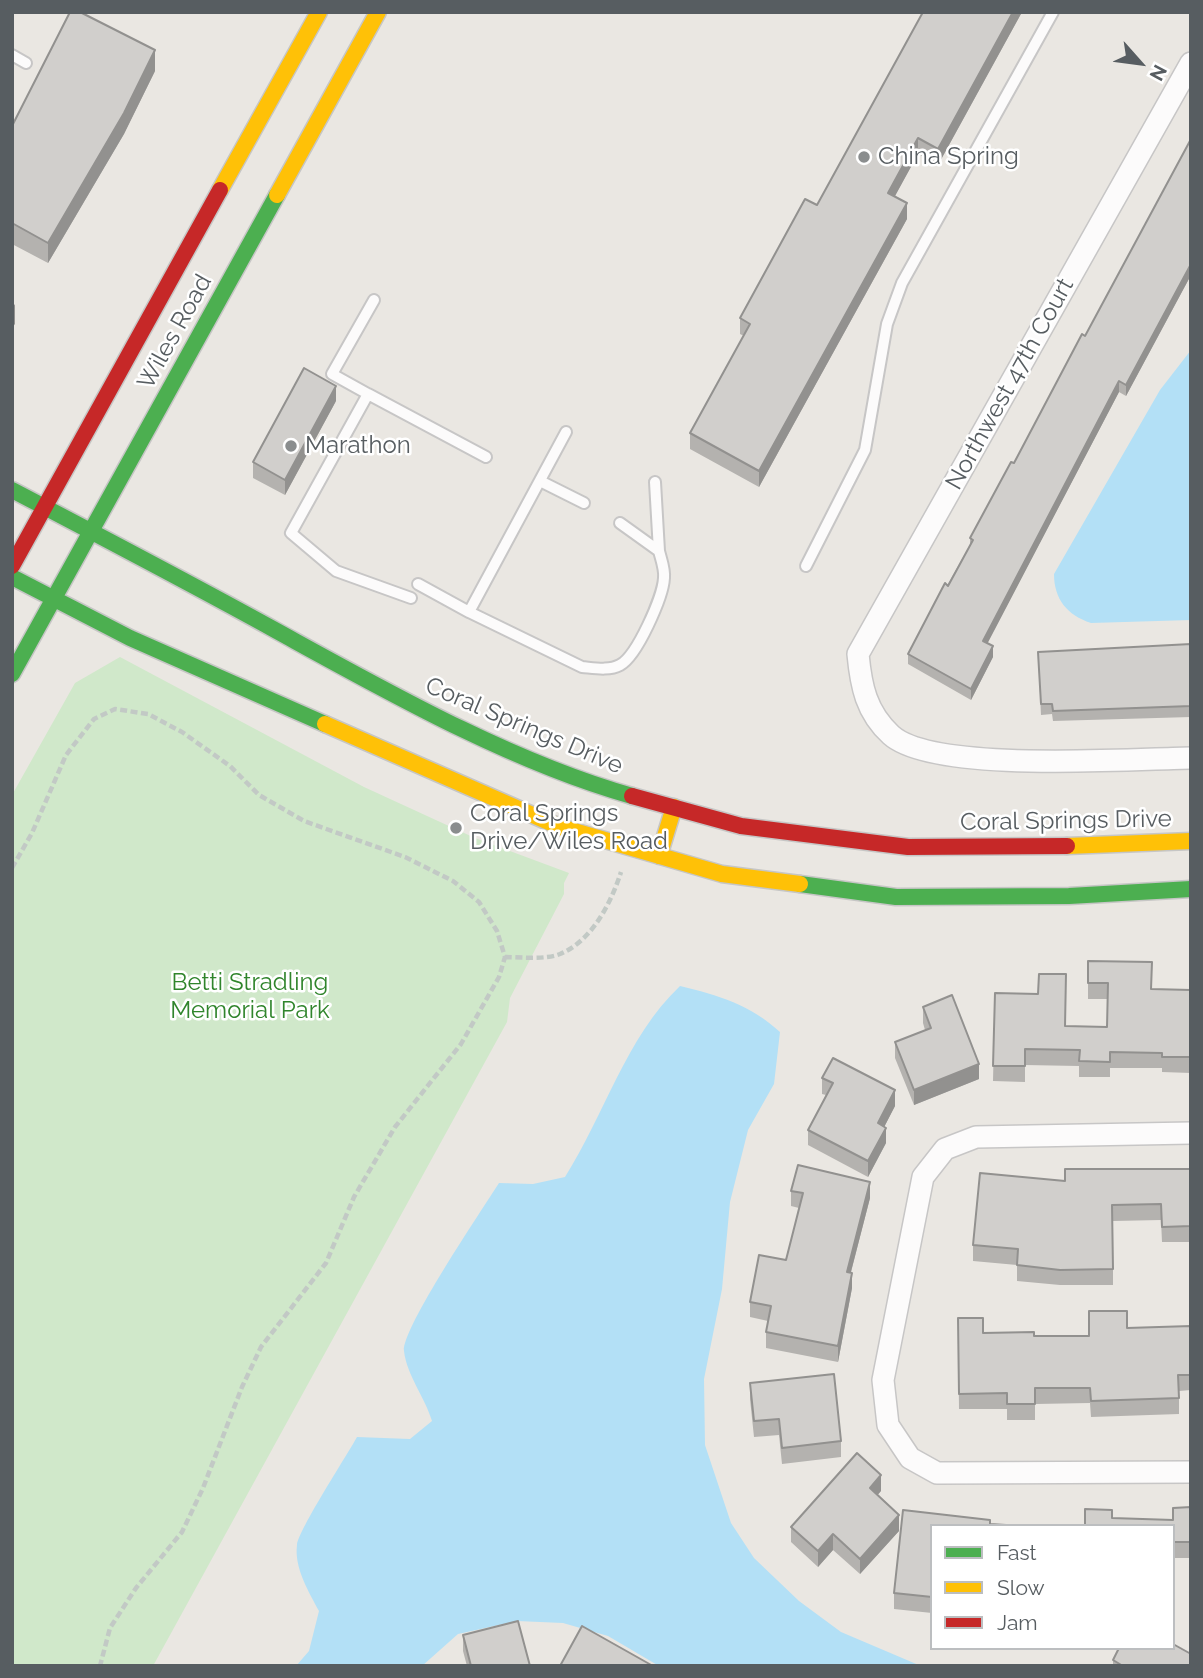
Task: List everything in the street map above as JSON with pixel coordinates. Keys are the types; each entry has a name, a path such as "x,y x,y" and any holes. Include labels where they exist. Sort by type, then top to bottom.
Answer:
{"main road":[{"name":"Wiles Road","path":"12,566 319,12"},
{"name":"Wiles Road","path":"12,674 378,12"},
{"name":"Coral Springs Drive","path":"12,490 155,564 394,696 584,782 741,826 908,847 1070,846 1191,841"},
{"path":"12,577 130,638 356,740 561,827 722,874 896,897 1069,896 1191,890"},
{"path":"659,856 674,807"}],"street":[{"name":"Northwest 47th Court","path":"1191,63 858,654 861,688 871,711 893,737 941,755 998,761 1191,758"},
{"path":"1191,1133 976,1137 945,1149 923,1177 883,1380 888,1425 910,1458 937,1473 1191,1472"}],"lane":[{"path":"806,566 865,450 887,324 902,283 1054,12"},
{"path":"12,55 26,63"},
{"path":"374,300 332,374 486,457"},
{"path":"368,394 291,533 335,571 411,598"},
{"path":"469,612 566,432"},
{"path":"540,481 584,503"},
{"path":"418,584 582,667 601,669 620,665 632,652 662,595 665,574 659,551 655,482"},
{"path":"620,523 659,551"}],"path":[{"path":"12,868 32,833 66,755 94,719 115,709 148,714 182,732 230,766 259,795 304,821 405,857 453,881 479,902 497,931 505,957 499,977 461,1044 388,1139 354,1197 326,1263 261,1347 182,1532 136,1588 110,1628 100,1666"},
{"path":"505,957 559,954 577,942 596,925 617,885 630,847"}],"green space":[{"name":"Betti Stradling Memorial Park","path":"120,657 364,787 475,838 569,873 564,883 564,894 510,998 507,1022 153,1666 12,1666 12,795 75,683"}],"water":[{"path":"1191,350 1191,620 1091,623 1083,620 1069,611 1059,598 1054,574 1160,390"},
{"path":"680,986 733,1002 780,1032 774,1084 748,1130 730,1202 722,1289 704,1379 705,1445 731,1523 754,1558 799,1601 841,1632 921,1666 659,1666 608,1636 563,1623 517,1621 458,1634 422,1666 296,1666 309,1651 319,1611 303,1580 297,1554 300,1537 314,1509 357,1437 410,1439 432,1421 404,1351 407,1338 429,1295 499,1183 533,1184 565,1177 630,1053 661,1006"}],"building":[{"path":"70,12 80,12 155,50 124,113 48,243 12,223 12,126"},
{"path":"923,12 1013,12 938,149 918,138 888,193 907,203 759,471 690,433 750,324 740,318 805,199 817,205"},
{"path":"1191,139 1191,264 1126,385 1119,381 983,641 993,646 971,689 908,654 945,583 948,586 973,540 970,538 1011,462 1014,463 1082,334 1085,336"},
{"path":"304,368 336,386 285,480 253,462"},
{"path":"1191,644 1191,706 1053,711 1052,704 1041,704 1038,652"},
{"path":"1088,961 1152,962 1151,989 1191,990 1191,1057 1162,1057 1162,1053 1110,1052 1110,1062 1079,1061 1080,1050 1025,1049 1025,1066 993,1066 995,993 1038,994 1039,974 1066,974 1065,1026 1107,1027 1108,983 1088,983"},
{"path":"952,995 979,1064 914,1090 895,1042 931,1028 923,1007"},
{"path":"833,1058 895,1090 878,1123 886,1128 868,1161 808,1130 833,1083 822,1078"},
{"path":"798,1165 870,1182 847,1272 852,1273 838,1346 766,1332 771,1306 750,1302 759,1255 786,1260 803,1193 791,1191"},
{"path":"1065,1169 1191,1169 1191,1226 1162,1227 1161,1204 1112,1205 1113,1269 1060,1270 1017,1265 1018,1249 973,1245 980,1173 1065,1181"},
{"path":"1089,1311 1127,1311 1127,1328 1191,1326 1191,1375 1178,1375 1179,1398 1091,1401 1090,1388 1035,1388 1035,1404 1007,1404 1007,1393 959,1394 958,1318 983,1318 983,1333 1034,1332 1034,1336 1089,1336"},
{"path":"834,1374 841,1441 782,1448 779,1419 754,1421 750,1383"},
{"path":"857,1453 881,1475 870,1488 899,1515 860,1559 833,1534 818,1551 791,1527"},
{"path":"1191,1507 1191,1542 1175,1542 1175,1524 1085,1524 1085,1509 1112,1510 1112,1518 1173,1520 1173,1508"},
{"path":"903,1510 990,1520 990,1524 930,1524 930,1597 894,1593"},
{"path":"518,1621 530,1666 471,1666 463,1635"},
{"path":"582,1626 653,1666 560,1666"},
{"path":"1175,1645 1191,1654 1191,1666 1123,1666 1113,1660 1118,1650 1175,1650"}],"traffic: fast":[{"path":"12,674 277,195"},
{"path":"12,490 450,723 541,764 632,796"},
{"path":"12,577 130,638 325,724"},
{"path":"800,884 896,897 1069,896 1191,889"}],"traffic: slow":[{"path":"220,190 319,12"},
{"path":"277,195 378,12"},
{"path":"325,724 560,827 722,874 800,884"},
{"path":"659,856 674,807"},
{"path":"1067,846 1191,841"}],"traffic: jam":[{"path":"12,566 220,190"},
{"path":"632,796 741,826 908,847 1067,846"}],"place":[{"name":"China Spring","path":"864,157"},
{"name":"Marathon","path":"291,446"},
{"name":"Coral Springs Drive/Wiles Road","path":"456,828"}]}
